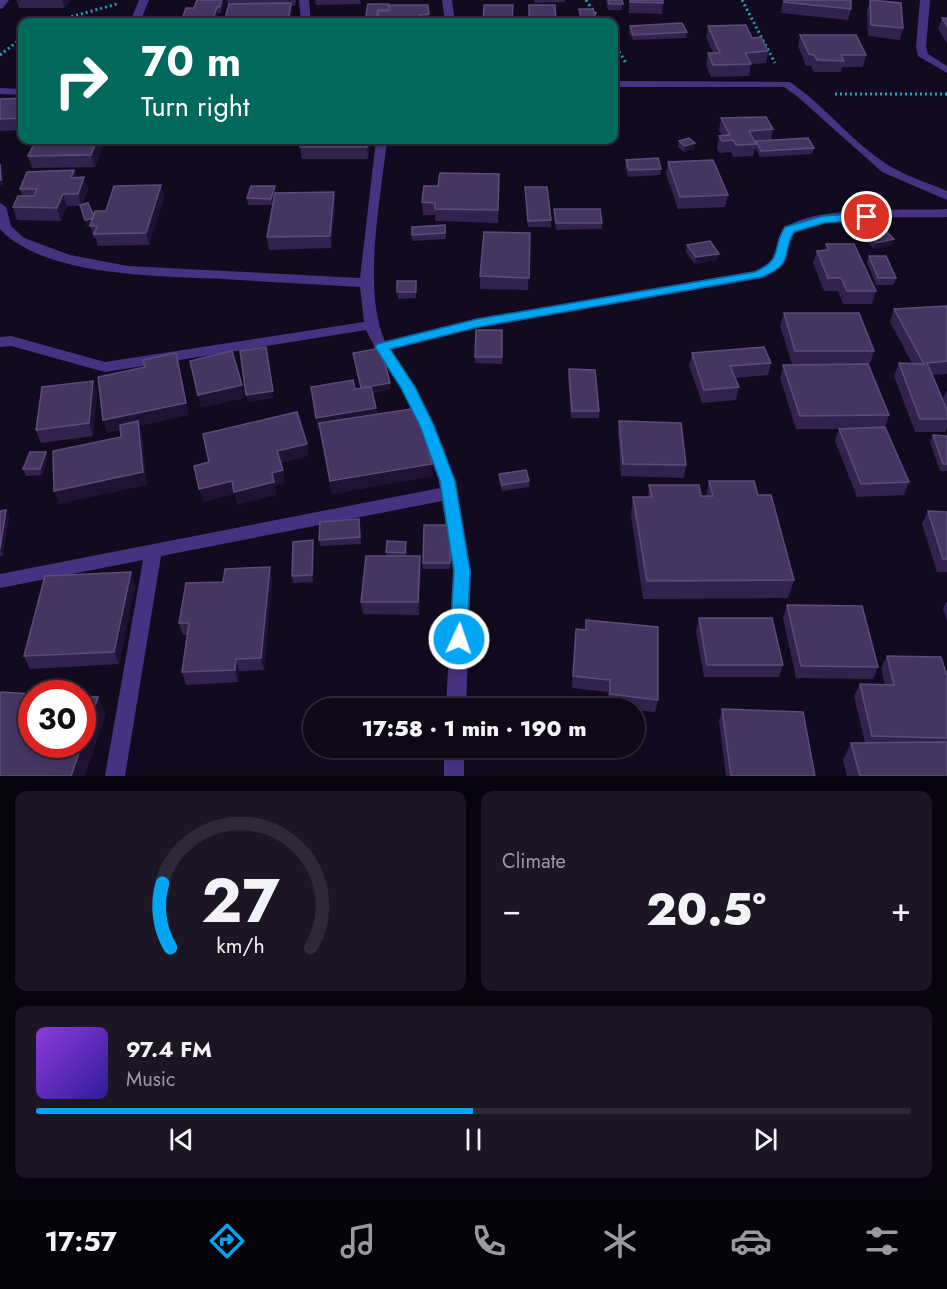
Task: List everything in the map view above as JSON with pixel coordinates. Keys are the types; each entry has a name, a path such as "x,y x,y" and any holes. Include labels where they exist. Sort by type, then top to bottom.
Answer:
{"street":[{"path":"0,6 4,0"},
{"path":"137,18 144,0"},
{"path":"304,0 306,18"},
{"path":"447,0 449,18"},
{"path":"925,0 921,47 923,56 947,70"},
{"path":"618,84 786,84 802,95 886,169 947,196"},
{"path":"0,91 18,92"},
{"path":"381,144 366,283 371,325 381,347 408,387 427,426 447,481 462,571 456,698"},
{"path":"0,207 5,227 19,241 67,259 128,270 366,283"},
{"path":"381,347 478,323 758,275 773,268 782,257 784,239 789,230 806,223 847,218 947,213"},
{"path":"0,342 11,341 105,367 371,325"},
{"path":"0,581 449,493"},
{"path":"115,776 153,551"},
{"path":"454,758 454,776"}],"path":[{"path":"586,0 598,18"},
{"path":"742,0 786,84"},
{"path":"66,18 124,2"},
{"path":"0,55 18,41"},
{"path":"802,95 947,94"}],"building":[{"path":"197,0 222,0 213,18 182,18 186,8 194,8"},
{"path":"608,0 622,0 623,4 609,4"},
{"path":"630,0 663,0 663,3 630,2"},
{"path":"784,0 851,0 851,9 784,2"},
{"path":"870,0 901,3 903,28 871,25"},
{"path":"291,3 289,18 225,18 229,4"},
{"path":"368,4 389,4 388,10 378,10 377,18 366,18"},
{"path":"390,5 428,5 429,14 420,15 420,18 378,18 378,11 390,11"},
{"path":"484,5 513,5 512,18 483,18"},
{"path":"529,5 555,5 556,18 529,18"},
{"path":"579,9 593,9 596,18 581,18"},
{"path":"682,23 687,32 633,35 630,26"},
{"path":"746,25 752,38 761,37 768,51 745,53 751,64 713,65 708,53 720,53 708,26"},
{"path":"800,35 856,35 866,55 841,55 844,61 817,60 814,55 809,54"},
{"path":"18,98 18,118 0,119 0,99"},
{"path":"766,117 773,129 749,131 756,144 736,145 733,140 722,141 719,136 730,135 721,118"},
{"path":"689,138 695,143 685,146 679,141"},
{"path":"808,138 814,148 761,151 756,141"},
{"path":"34,144 95,144 91,155 28,156"},
{"path":"301,144 367,144 367,147 300,147"},
{"path":"658,158 661,169 629,170 626,160"},
{"path":"713,160 728,195 680,197 668,162"},
{"path":"74,170 71,178 84,177 78,194 63,194 57,208 13,207 18,196 34,196 37,189 20,189 27,172"},
{"path":"440,173 499,174 498,210 435,209 435,203 422,202 424,186 438,186"},
{"path":"161,185 146,233 94,234 97,226 90,226 95,211 106,211 114,186"},
{"path":"251,186 275,186 271,199 247,198"},
{"path":"525,187 547,187 551,220 528,221"},
{"path":"334,192 330,236 267,237 275,193"},
{"path":"88,203 94,216 85,220 80,205"},
{"path":"554,209 600,209 602,223 556,223"},
{"path":"868,213 894,239 876,243 849,215"},
{"path":"445,225 445,233 412,235 412,227"},
{"path":"484,232 530,233 529,278 480,276"},
{"path":"710,241 719,254 696,257 687,245"},
{"path":"826,244 854,244 876,291 847,291 841,278 828,278 817,251 829,250"},
{"path":"869,256 886,256 896,278 878,278"},
{"path":"397,281 416,281 416,292 397,292"},
{"path":"947,306 947,361 927,363 947,410 947,419 920,419 899,363 924,364 894,309"},
{"path":"784,313 859,313 874,351 795,351"},
{"path":"476,330 502,330 502,357 475,357"},
{"path":"266,347 273,391 246,395 240,351"},
{"path":"764,347 771,363 730,366 739,387 704,390 692,353"},
{"path":"381,348 390,383 361,388 353,353"},
{"path":"232,351 242,385 198,395 190,361"},
{"path":"176,353 186,403 103,420 98,377 145,367 143,360"},
{"path":"868,364 889,415 800,416 783,365"},
{"path":"569,369 595,370 599,411 572,411"},
{"path":"353,380 355,389 371,387 376,408 316,418 311,387"},
{"path":"93,381 89,423 36,430 42,387"},
{"path":"417,408 432,464 330,481 319,423"},
{"path":"297,412 307,444 277,451 283,470 272,473 274,482 234,492 232,481 199,489 194,466 209,462 203,434"},
{"path":"138,421 143,472 54,491 53,451 121,437 120,425"},
{"path":"619,421 681,423 686,465 623,464"},
{"path":"885,427 909,482 861,484 839,429"},
{"path":"933,435 947,436 947,464 943,464"},
{"path":"30,452 46,452 40,469 23,469"},
{"path":"526,470 529,481 502,485 499,474"},
{"path":"709,481 754,481 758,495 771,495 794,580 647,581 633,497 652,497 649,485 699,485 701,496 713,496"},
{"path":"6,510 0,549 0,511"},
{"path":"928,511 947,512 947,559 943,559"},
{"path":"359,519 360,537 319,540 320,522"},
{"path":"424,525 450,525 450,563 423,563"},
{"path":"313,540 312,575 292,576 293,542"},
{"path":"387,541 406,542 405,553 386,552"},
{"path":"366,556 420,556 418,602 361,602"},
{"path":"270,567 261,658 236,659 235,670 182,672 189,623 179,623 186,583 223,582 225,569"},
{"path":"131,572 114,652 24,656 45,576"},
{"path":"787,605 862,606 878,667 801,666"},
{"path":"699,618 772,618 783,665 707,665"},
{"path":"586,620 658,627 658,700 610,694 610,680 573,676 576,629 586,630"},
{"path":"887,656 941,657 947,676 947,738 872,736 860,684 894,685"},
{"path":"1,692 18,693 18,758 77,758 71,776 0,776"},
{"path":"722,709 803,712 815,776 731,776"},
{"path":"947,742 947,776 860,776 851,743"}],"route":[{"path":"459,639 462,571 447,481 427,426 408,387 381,347 478,323 758,275 773,268 782,257 784,239 789,230 823,219 867,217"}]}
